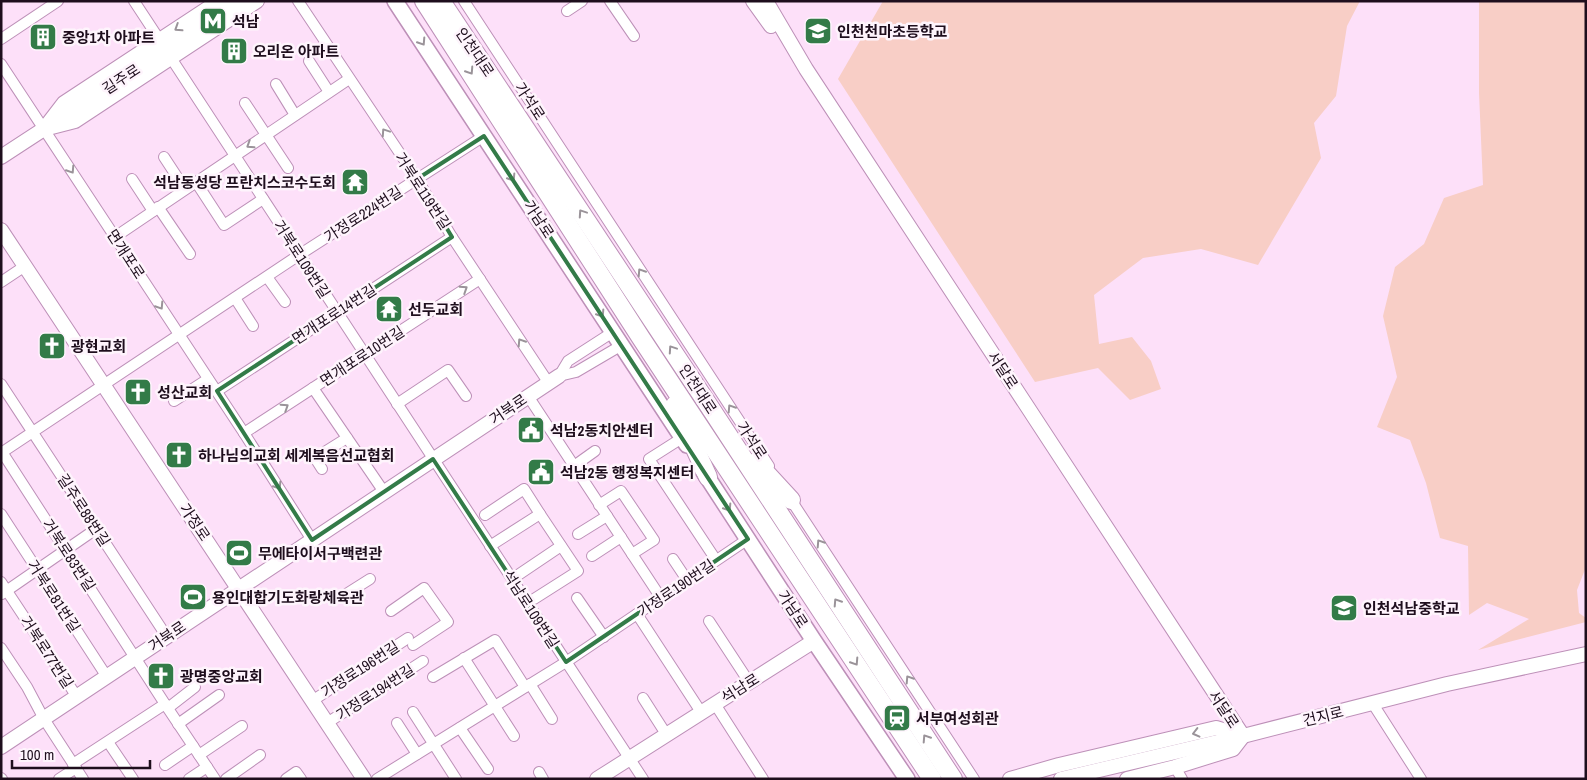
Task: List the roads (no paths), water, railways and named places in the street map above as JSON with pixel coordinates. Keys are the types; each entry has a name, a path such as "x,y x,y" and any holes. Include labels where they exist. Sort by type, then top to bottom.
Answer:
{"highway":[{"name":"인천대로","path":"424,1 641,338 932,779"},
{"name":"인천대로","path":"441,1 953,779"},
{"path":"641,338 708,478"},
{"path":"713,412 791,500"}],"main road":[{"name":"가남로","path":"396,1 814,641 907,779"}],"street":[{"path":"1,38 58,1"},
{"path":"134,1 159,39"},
{"path":"44,129 64,103 219,1"},
{"name":"길주로","path":"1,157 240,1"},
{"path":"44,129 76,121 257,1"},
{"name":"거북로119번길","path":"298,1 417,180 452,237 553,379"},
{"name":"가석로","path":"464,1 974,779"},
{"path":"567,11 582,1"},
{"path":"610,1 634,36"},
{"path":"753,1 806,69"},
{"name":"서달로","path":"766,1 806,69 1243,736"},
{"path":"772,1 806,69"},
{"name":"거북로109번길","path":"171,58 433,459"},
{"path":"309,61 329,92"},
{"name":"면개포로","path":"1,64 244,433 312,540"},
{"path":"115,237 349,80"},
{"path":"276,84 295,115"},
{"path":"245,104 288,168"},
{"name":"가정로224번길","path":"2,452 267,276 484,136"},
{"path":"164,157 185,189"},
{"path":"132,179 190,254"},
{"path":"196,182 224,225 263,200"},
{"name":"가정로","path":"1,230 364,779"},
{"name":"면개포로14번길","path":"216,392 452,237"},
{"path":"1,282 25,266"},
{"path":"267,276 285,302"},
{"name":"면개포로10번길","path":"244,433 480,278"},
{"path":"235,298 253,326"},
{"path":"553,379 568,361 613,332"},
{"path":"553,379 576,372 622,346"},
{"path":"397,404 448,370 466,396"},
{"path":"174,401 208,379"},
{"name":"거북로","path":"1,747 553,379"},
{"name":"길주로88번길","path":"1,384 167,637"},
{"path":"314,388 384,492"},
{"path":"528,396 661,598"},
{"path":"1,405 11,399"},
{"path":"322,469 315,458 347,438"},
{"path":"682,438 649,459 716,560"},
{"path":"574,466 595,451"},
{"name":"거북로83번길","path":"2,452 166,706 216,779"},
{"name":"석남로109번길","path":"433,459 642,779"},
{"path":"485,515 524,489 578,571 534,599"},
{"path":"599,504 621,491 654,540 632,554"},
{"name":"거북로81번길","path":"1,514 107,677"},
{"path":"490,546 540,514"},
{"path":"578,534 607,516"},
{"path":"3,589 37,569 96,529"},
{"path":"592,556 621,538"},
{"name":"가정로190번길","path":"377,779 566,662 748,539"},
{"path":"518,575 562,546"},
{"path":"673,559 687,580"},
{"path":"340,598 370,579"},
{"name":"가정로196번길","path":"312,701 410,642 448,622 424,588 391,611"},
{"name":"거북로77번길","path":"3,589 77,697"},
{"path":"577,598 604,636"},
{"path":"636,614 701,712"},
{"path":"709,621 749,682"},
{"path":"433,677 494,640 552,719"},
{"name":"석남로","path":"597,779 814,641"},
{"path":"1,648 83,779"},
{"path":"1582,655 1586,668"},
{"name":"건지로","path":"1061,779 1243,736 1446,684 1582,655"},
{"path":"464,658 514,736"},
{"name":"가정로194번길","path":"327,723 423,661"},
{"path":"59,779 108,742 194,687"},
{"path":"178,724 219,695"},
{"path":"643,698 666,734"},
{"path":"715,704 763,779"},
{"path":"1372,704 1421,779"},
{"path":"413,712 456,779"},
{"path":"397,723 417,754"},
{"path":"165,765 242,726"},
{"path":"460,728 488,769"},
{"path":"1010,779 1216,728 1243,736 1233,749 1179,773 1127,779"},
{"path":"108,742 133,779"},
{"path":"226,779 260,755"},
{"path":"896,763 898,779"},
{"path":"190,779 207,767"},
{"path":"286,779 296,772 301,779"}],"place":[{"name":"석남","path":"213,21"},
{"name":"인천천마초등학교","path":"818,31"},
{"name":"중앙1차 아파트","path":"43,37"},
{"name":"오리온 아파트","path":"234,51"},
{"name":"석남동성당 프란치스코수도회","path":"355,182"},
{"name":"선두교회","path":"389,309"},
{"name":"광현교회","path":"52,346"},
{"name":"성산교회","path":"138,392"},
{"name":"석남2동치안센터","path":"531,430"},
{"name":"하나님의교회 세계복음선교협회","path":"179,455"},
{"name":"석남2동 행정복지센터","path":"541,472"},
{"name":"무에타이서구백련관","path":"239,553"},
{"name":"용인대합기도화랑체육관","path":"193,597"},
{"name":"인천석남중학교","path":"1344,608"},
{"name":"광명중앙교회","path":"161,676"},
{"name":"서부여성회관","path":"897,718"}]}
